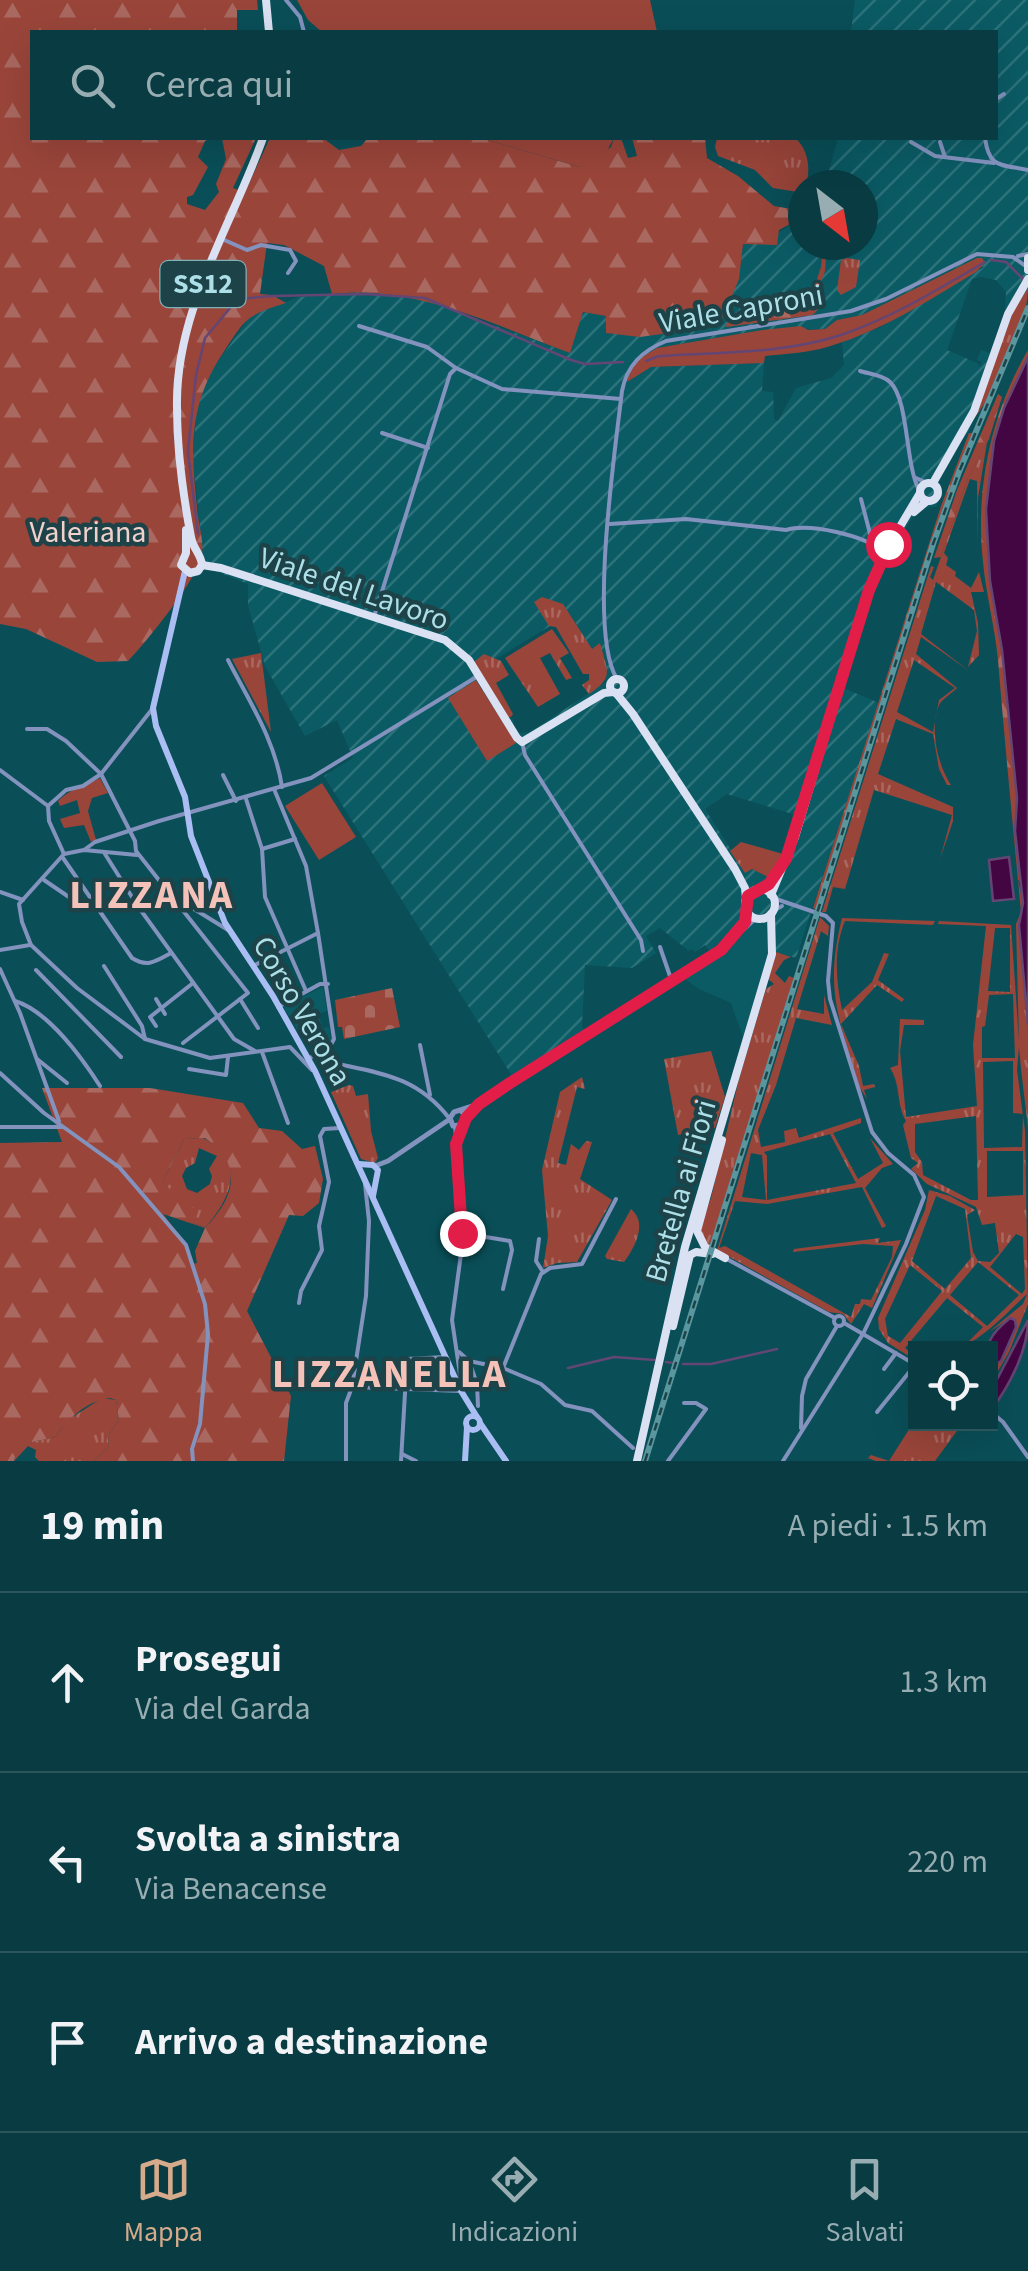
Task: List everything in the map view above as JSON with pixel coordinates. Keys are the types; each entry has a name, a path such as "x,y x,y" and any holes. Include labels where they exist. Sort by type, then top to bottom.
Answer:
{"main road":[{"path":"266,0 270,30"},
{"name":"SS12","path":"190,552 176,408 179,368 190,316 263,140"},
{"path":"1028,256 1028,268"},
{"path":"818,756 876,578 977,405 1008,316 1028,282"},
{"path":"818,756 865,601 890,543 926,490"},
{"name":"SS12","path":"190,552 201,557 202,565"},
{"name":"SS12","path":"190,552 180,562 190,572"},
{"path":"190,572 202,565"},
{"name":"Viale del Lavoro","path":"202,565 446,640 469,660 519,740"},
{"name":"Corso Verona","path":"190,572 151,719 228,930 308,1058 342,1127 369,1170"},
{"path":"519,740 614,687 734,869 744,886 747,911 773,934"},
{"name":"Bretella ai Fiori","path":"638,1461 685,1247 772,954 772,912 766,893 795,837 818,756"},
{"path":"734,869 749,887 766,893"},
{"path":"746,898 766,893"},
{"path":"758,918 772,912"},
{"path":"725,1258 705,1247 697,1231 736,1078"},
{"path":"369,1170 366,1180 467,1402 473,1423 465,1461"},
{"path":"369,1170 373,1196"},
{"path":"660,1363 690,1255 698,1252 725,1258"},
{"path":"473,1423 489,1436 506,1461"}],"street":[{"path":"286,0 300,17 303,30"},
{"path":"998,98 1004,94"},
{"path":"985,140 988,157 994,163"},
{"path":"910,142 920,150 945,157 1028,170"},
{"path":"940,142 945,157"},
{"path":"222,240 247,250 261,245 290,250 296,261 288,273"},
{"name":"Viale Caproni","path":"614,687 602,618 621,399 629,368 642,354 662,342 840,314 886,298 969,256 991,252 1028,256"},
{"path":"1014,257 1028,268"},
{"path":"358,326 428,347 456,368 502,389 621,399"},
{"path":"374,616 450,374 456,368"},
{"path":"860,372 886,379 894,387 913,474 926,490"},
{"path":"382,433 428,448"},
{"path":"913,474 926,490"},
{"path":"861,499 875,546"},
{"path":"610,524 686,519 786,530 801,526 838,533 875,546 884,555"},
{"path":"875,546 890,543"},
{"path":"228,660 270,741 282,787"},
{"path":"314,1071 293,1048 210,1058 145,1039 77,988 31,945 18,908 63,856 95,842 311,778 478,676"},
{"path":"48,806 66,790 82,786 101,774 141,723 151,719"},
{"path":"27,729 48,729 101,774 136,851 248,993 182,1043"},
{"path":"519,740 641,940 643,952"},
{"path":"0,770 48,806 49,821 63,856 95,909 132,958 150,964 171,953"},
{"path":"223,775 236,801"},
{"path":"274,789 306,866 328,984 334,1039 328,1050 308,1058"},
{"path":"246,799 262,848 265,896 306,991"},
{"path":"262,848 295,839"},
{"path":"84,850 136,854 143,859"},
{"path":"105,854 237,1042 260,1052 288,1123"},
{"path":"44,880 85,908 95,909"},
{"path":"0,892 22,900"},
{"path":"766,893 826,916 833,923 830,999 866,1116 879,1143 914,1175 924,1191 923,1206 863,1334 782,1461"},
{"path":"170,894 228,930"},
{"path":"772,912 780,906 792,906"},
{"path":"737,935 747,911"},
{"path":"369,1170 464,1115 713,956 758,918"},
{"path":"252,966 318,933"},
{"path":"0,950 31,945"},
{"path":"660,948 672,982"},
{"path":"104,966 142,1026 145,1039"},
{"path":"0,969 59,1121"},
{"path":"36,970 121,1057"},
{"path":"156,1026 150,1017 193,984"},
{"path":"278,1007 328,984"},
{"path":"68,1002 77,988"},
{"path":"240,998 258,1028"},
{"path":"156,999 166,1014"},
{"path":"15,1002 24,1004 68,1043 100,1086"},
{"path":"420,1045 430,1095"},
{"path":"318,1055 325,1061 405,1081 430,1095 452,1120 462,1233 452,1320 462,1381"},
{"path":"189,1069 226,1074 228,1057"},
{"path":"37,1060 68,1082"},
{"path":"0,1074 44,1113 120,1166 186,1245 205,1304 208,1334 193,1461"},
{"path":"452,1120 464,1115"},
{"path":"0,1127 67,1127"},
{"path":"299,1302 320,1258 322,1245 319,1226 329,1176 320,1136 324,1129 342,1127"},
{"path":"346,1461 346,1403 366,1296 366,1180"},
{"path":"543,1272 582,1264 616,1199"},
{"path":"462,1233 510,1241 512,1250 503,1289"},
{"path":"539,1239 536,1261 543,1272"},
{"path":"725,1258 835,1318 841,1316 844,1323 908,1361"},
{"path":"504,1368 543,1272"},
{"path":"835,1318 837,1326"},
{"path":"801,1428 806,1378 837,1326 844,1323"},
{"path":"401,1461 407,1358 445,1356 456,1348"},
{"path":"456,1348 469,1361 477,1384 478,1406"},
{"path":"884,1369 896,1354"},
{"path":"469,1361 504,1368 541,1384 560,1402 592,1412 633,1448"},
{"path":"877,1412 908,1374"},
{"path":"352,1387 461,1391"},
{"path":"668,1461 706,1409 696,1403 684,1403"},
{"path":"998,1418 1028,1457"},
{"path":"402,1454 416,1461"}],"shaded area":[{"path":"855,0 1028,0 1028,288 999,350 970,428 938,477 942,492 936,507 920,507 894,544 876,582 843,688 879,703 796,958 775,952 766,927 744,911 736,927 710,951 705,945 695,952 689,951 660,928 646,936 656,953 632,968 585,965 585,1032 512,1076 324,776 353,758 337,720 305,736 265,666 248,605 248,584 198,564 203,556 193,460 196,410 205,380 251,315 299,297 361,290 423,299 570,353 583,312 606,316 739,279 743,243 788,227 788,260 878,260 878,170 829,170 837,140 998,140 998,30 851,30","holes":["962,265 984,267 879,328 842,342 844,365 831,378 796,388 778,421 774,419 773,392 762,391 764,363 651,367 629,381 657,348 762,330 825,329 837,320 862,315","972,279 996,280 1006,292 1005,312 993,354 981,350 977,360 982,362 980,367 947,350","570,614 592,650 599,644 606,682 530,732 516,734 514,720 506,716 479,669","727,794 796,815 783,854 765,876 752,869 745,872 705,809"]},
{"path":"1028,357 1028,1025 1019,925 1023,903 1015,831 1017,798 1002,650 990,581 986,509 994,441 1004,408"},
{"path":"1009,857 1014,899 993,901 989,860"},
{"path":"759,922 766,927 770,951 743,1037 731,1003 685,979"},
{"path":"323,987 327,1011 319,1014 322,1028 329,1027 332,1041 327,1047 322,1044 320,1049 313,1037 304,1041 283,1006"},
{"path":"1010,1318 1015,1320 1016,1327 998,1362 998,1341 990,1341"},
{"path":"1028,1320 1016,1368 998,1399 998,1378"}],"green space":[{"name":"Valeriana","path":"0,0 257,0 258,10 237,10 237,30 30,30 30,140 207,140 198,157 208,167 193,195 187,197 187,204 205,210 219,192 216,184 226,159 222,140 255,140 233,188 245,192 269,140 326,140 339,150 361,146 366,140 488,140 580,167 611,147 613,140 622,140 628,158 637,156 633,140 705,140 707,158 738,176 774,206 788,208 788,225 779,230 777,245 743,244 739,279 719,326 640,337 606,333 606,316 583,312 570,353 483,319 423,301 393,295 332,294 324,266 284,245 267,243 260,294 286,303 254,315 242,325 203,391 193,446 202,554 192,578 128,661 97,662 26,629 0,624"},
{"path":"297,0 650,0 657,30 320,30 308,20"},
{"path":"488,140 613,140 602,160 580,167"},
{"path":"717,140 797,140 803,148 808,170 788,170 788,190 773,188 755,170 718,156"},
{"path":"977,258 985,263 976,272 901,316 841,343 765,356 764,363 651,367 627,382 639,359 657,348 762,330 801,326 808,330 825,329 837,320 862,315"},
{"path":"822,260 826,260 814,300 819,308 813,315 726,327 727,322 737,317 808,306"},
{"path":"841,260 860,260 856,287 841,295 837,290"},
{"path":"1028,288 1012,350 984,409 985,403 973,420 1013,312"},
{"path":"1028,350 999,426 991,457 986,509 990,581 1002,650 1017,798 1015,831 1021,882 1018,880 997,648 983,562 981,507 995,426"},
{"path":"998,394 1002,397 989,439 968,478 941,557 934,558 957,490"},
{"path":"969,433 973,433 928,557 817,910 813,908 941,506"},
{"path":"987,442 978,498 978,544 977,481 970,479 944,553 948,558 946,565 971,588 979,572 984,592 971,592 978,623 979,655 968,667 977,631 974,610 936,582 921,634 969,671 921,637 916,654 957,688 941,703 937,713 939,700 955,688 914,660 897,712 933,732 936,718 939,757 951,785 947,785 939,769 933,734 896,719 878,774 953,807 953,821 940,859 952,815 874,790 845,889 833,887 826,912 822,912 931,566 933,580 968,478"},
{"path":"542,597 563,604 592,649 600,643 606,678 589,694 582,685 589,680 589,674 583,674 556,627 549,626 534,602"},
{"path":"552,629 569,653 560,658 572,678 566,680 550,653 540,658 560,694 538,707 505,658"},
{"path":"261,653 271,732 232,659"},
{"path":"484,654 501,661 509,675 496,683 513,714 511,717 506,717 474,662"},
{"path":"476,680 516,743 487,761 448,698"},
{"path":"100,778 108,793 92,798 88,811 96,840 91,842 84,825 64,828 60,819 80,813 77,800 60,806 58,801"},
{"path":"322,783 356,837 319,860 285,806"},
{"path":"741,842 783,854 768,877 752,869 745,873 730,851"},
{"path":"1018,880 1023,903 1019,925 1028,1025 1028,1128 1019,1047 1017,1070 1023,1114 1013,1113 1013,1061 983,1062 984,1148 1022,1147 1023,1115 1025,1131 1028,1304 998,1371 1012,1317 989,1332 1023,1304 1027,1294 972,1341 983,1327 947,1298 908,1341 908,1356 888,1343 879,1329 878,1318 925,1210 929,1190 975,1210 967,1215 978,1261 990,1262 999,1253 995,1223 982,1225 976,1207 927,1184 911,1169 918,1163 911,1158 903,1125 906,1121 890,1068 898,1065 900,1019 924,1020 924,1025 904,1025 900,1051 906,1117 977,1106 973,1045 986,926 938,924 939,921 1011,925 1019,1042 1016,924 1021,912","holes":["995,928 1010,928 1010,992 988,991","1013,994 1015,1058 982,1058 982,1027 989,995","976,1116 978,1200 923,1175 922,1162 915,1152 915,1124","987,1151 1023,1151 1023,1195 987,1197","936,1196 965,1209 971,1258 945,1289 912,1261","1016,1234 1023,1237 1022,1294 990,1267","978,1262 1019,1295 987,1326 950,1295","910,1265 942,1291 900,1343 888,1336 885,1319"]},
{"path":"820,917 829,926 828,936 821,931 797,1009 824,1014 824,995 832,1025 796,1018 758,1130 761,1147 785,1142 784,1131 796,1128 799,1138 861,1118 861,1123 833,1133 858,1179 883,1163 870,1138 893,1164 882,1168 865,1188 886,1226 882,1228 862,1187 767,1204 735,1201 719,1248 725,1246 851,1317 855,1304 860,1304 861,1299 871,1300 892,1257 893,1246 863,1244 793,1252 794,1249 880,1238 878,1243 901,1240 872,1308 864,1304 851,1324 843,1314 829,1312 717,1250","holes":["830,1134 856,1183 767,1200 764,1152","751,1153 762,1155 766,1200 742,1197"]},
{"path":"842,918 935,921 933,925 845,921 837,965 842,1010 872,982 884,953 889,954 878,980 904,999 902,1002 877,985 841,1024 863,1086 874,1084 875,1087 864,1090 867,1099 860,1088 840,1023 836,1004 834,966"},
{"path":"776,952 791,957 775,973 785,983 789,976 794,978 710,1247 700,1228 766,989 774,984 768,979"},
{"path":"392,988 400,1027 344,1039 342,1027 338,1027 335,1000"},
{"path":"711,1051 725,1097 715,1128 678,1135 664,1059"},
{"path":"582,1077 585,1089 577,1087 558,1163 566,1165 571,1144 579,1150 586,1141 592,1142 580,1179 612,1200 577,1262 543,1268 548,1236 542,1170 560,1092"},
{"path":"349,1085 356,1096 368,1094 378,1158 375,1163 361,1159 331,1092"},
{"path":"42,1088 150,1088 243,1103 259,1128 282,1131 302,1149 315,1146 323,1179 319,1203 303,1216 289,1215 247,1311 291,1396 284,1461 94,1461 109,1446 108,1436 119,1420 116,1400 110,1398 78,1412 55,1437 25,1445 14,1461 0,1461 0,1143 62,1142","holes":["205,1138 226,1159 231,1181 224,1204 206,1227 192,1223 196,1209 181,1203 163,1181 184,1139","163,1214 205,1228 195,1251 197,1263 193,1264 187,1245"]},
{"path":"203,1138 226,1157 230,1168 228,1192 206,1227 192,1223 163,1181 184,1139","holes":["199,1148 217,1156 209,1169 210,1184 197,1193 187,1189 182,1176 195,1163"]},
{"path":"631,1209 639,1221 636,1242 624,1262 607,1259 605,1256"},
{"path":"102,1398 116,1400 119,1420 108,1436 109,1446 94,1461 39,1461 36,1450 28,1446 14,1461 24,1445 55,1437 68,1420"},
{"path":"908,1431 957,1431 935,1461 889,1461"}],"waterway":[{"path":"991,260 1006,262 1025,281"},
{"path":"646,361 659,356 774,349 841,335 896,312 985,262"},
{"path":"198,534 188,451 196,375 205,338 231,307 249,298 365,294 425,298 571,360 585,364 623,362"},
{"path":"683,1364 711,1364 777,1349"},
{"path":"568,1368 614,1357 655,1360"},
{"path":"666,1362 674,1363"}],"railway":[{"path":"645,1461 933,544 1028,308"}],"district":[{"name":"LIZZANA","path":"152,895"},
{"name":"LIZZANELLA","path":"390,1374"}],"route":[{"path":"462,1233 456,1144 466,1118 510,1083 713,956 744,924 748,896 754,890 762,890 776,876 795,837 865,601 888,544"}]}
